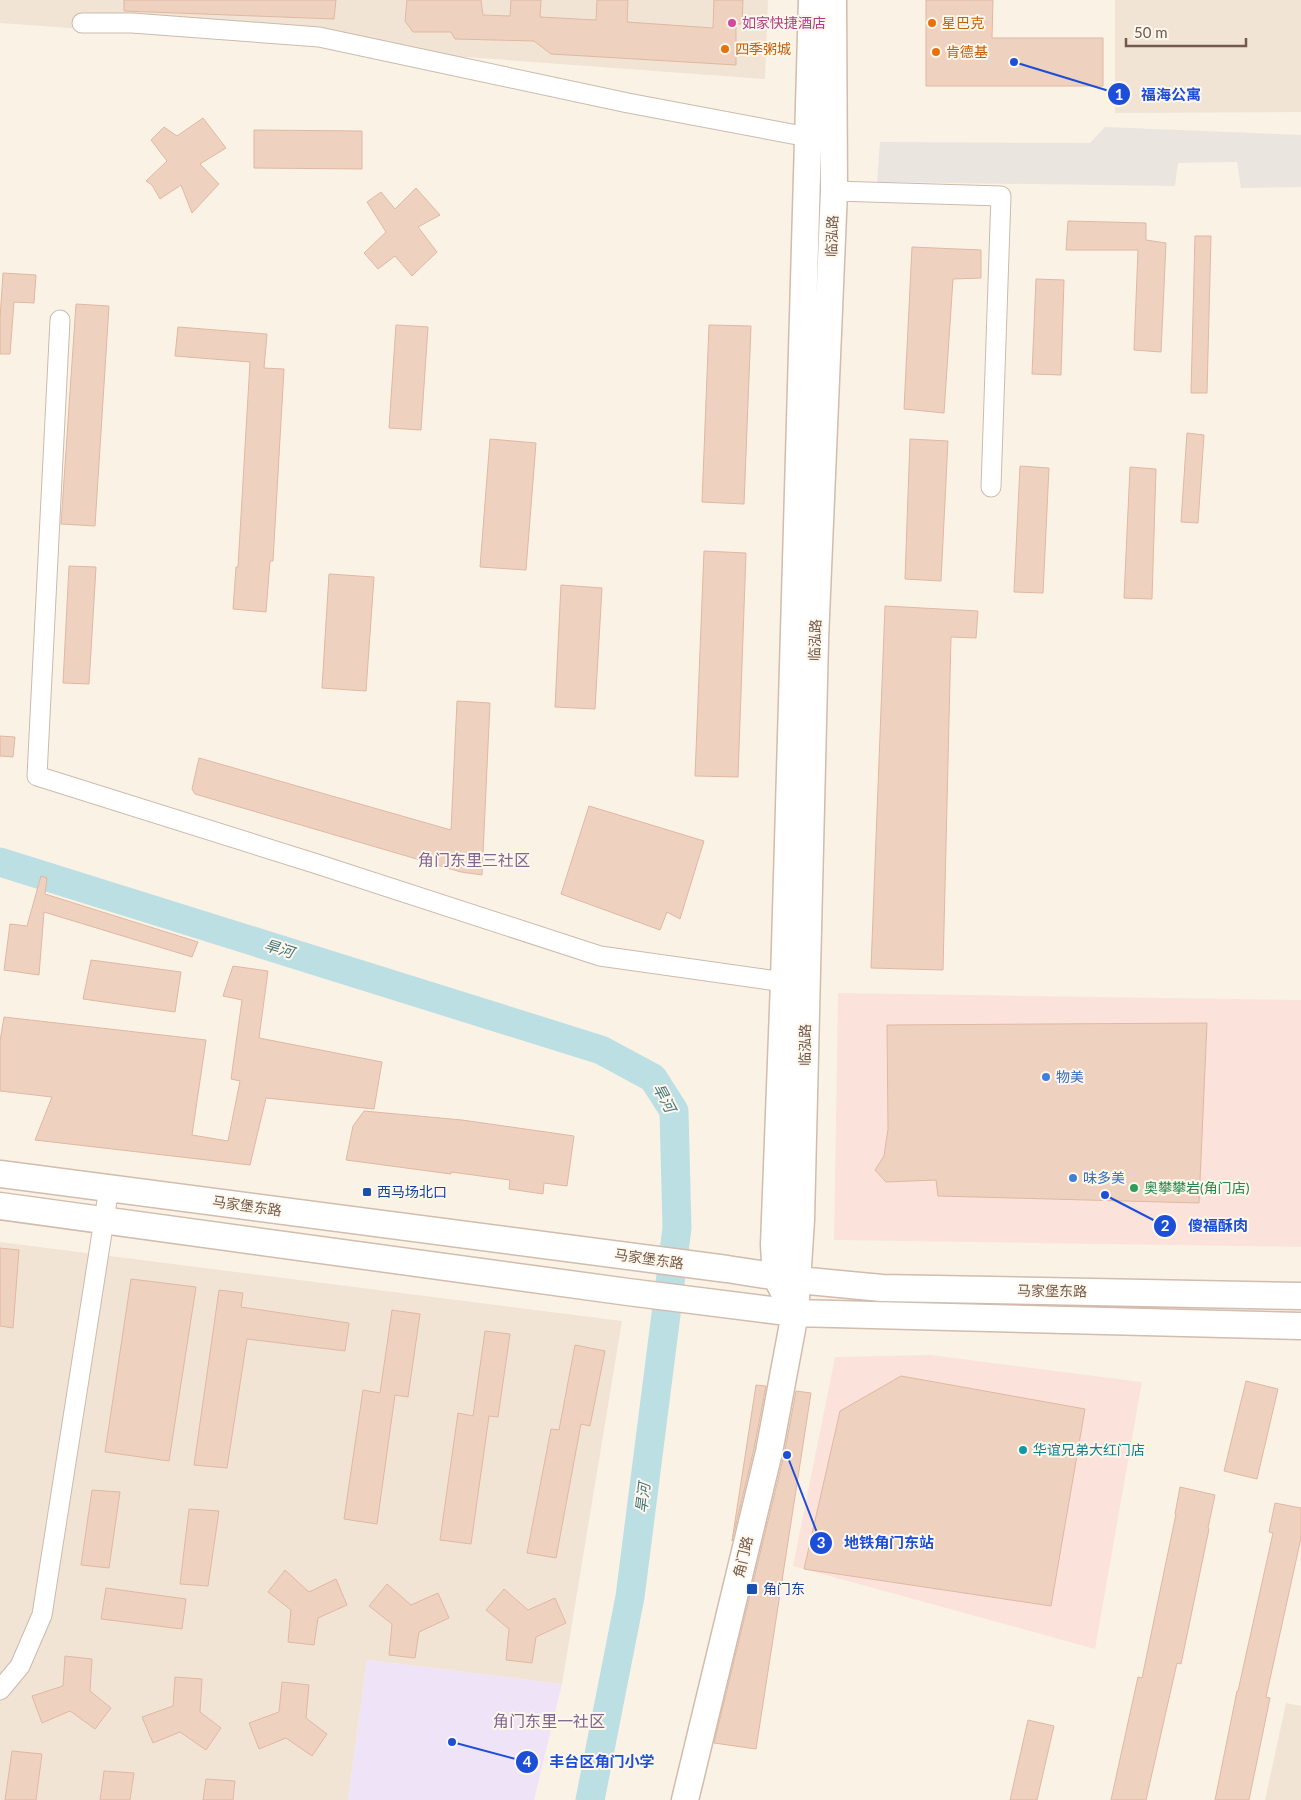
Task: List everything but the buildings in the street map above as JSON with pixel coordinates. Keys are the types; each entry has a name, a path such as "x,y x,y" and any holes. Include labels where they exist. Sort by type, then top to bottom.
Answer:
{"main road":[{"name":"临泓路","path":"787,1279 774,1244 784,982 812,0"},
{"name":"临泓路","path":"787,1279 801,1220 815,640 834,191 833,0"},
{"name":"马家堡东路","path":"0,1174 727,1269 787,1279 882,1288 1301,1296"},
{"path":"0,1206 795,1313 1301,1326"},
{"name":"角门路","path":"685,1800 769,1452 795,1313 787,1279"}],"street":[{"path":"82,23 132,23 319,37 628,103 808,138"},
{"path":"834,191 1001,196 992,487"},
{"path":"60,320 37,776 600,956 784,982"},
{"path":"0,1690 20,1666 42,1615 109,1188"}],"shaded area":[{"path":"0,0 768,0 765,79 0,23"},
{"path":"1115,0 1301,0 1301,112 1115,113"},
{"path":"1105,127 1301,135 1301,187 1241,188 1237,162 1178,163 1175,186 877,182 880,142 1090,143"},
{"path":"838,993 1301,1000 1301,1247 834,1240"},
{"path":"0,1242 622,1321 562,1684 367,1660 348,1800 0,1800"},
{"path":"931,1355 1142,1382 1095,1649 793,1566 835,1357"},
{"path":"367,1660 562,1684 534,1800 348,1800"},
{"path":"1286,1703 1301,1706 1301,1800 1265,1800"}],"waterway":[{"name":"旱河","path":"0,862 601,1050 653,1078 674,1111 677,1228 630,1597 590,1800"}],"place":[{"name":"如家快捷酒店","path":"732,23"},
{"name":"星巴克","path":"932,23"},
{"name":"四季粥城","path":"725,49"},
{"name":"肯德基","path":"936,52"},
{"name":"福海公寓","path":"1014,62"},
{"name":"物美","path":"1046,1077"},
{"name":"味多美","path":"1073,1178"},
{"name":"奥攀攀岩(角门店)","path":"1134,1188"},
{"name":"西马场北口","path":"367,1192"},
{"name":"傻福酥肉","path":"1105,1195"},
{"name":"华谊兄弟大红门店","path":"1023,1450"},
{"name":"地铁角门东站","path":"787,1455"},
{"name":"角门东","path":"752,1589"},
{"name":"丰台区角门小学","path":"452,1742"}],"district":[{"name":"角门东里三社区","path":"474,860"},
{"name":"角门东里一社区","path":"549,1721"}]}
